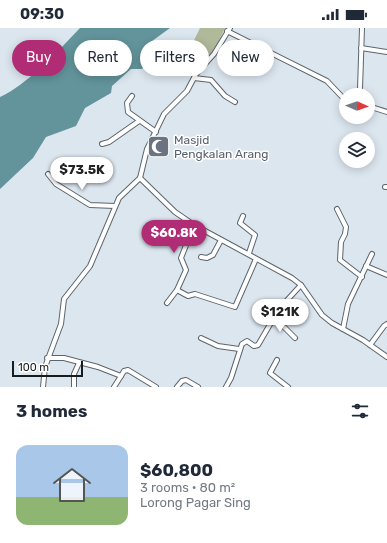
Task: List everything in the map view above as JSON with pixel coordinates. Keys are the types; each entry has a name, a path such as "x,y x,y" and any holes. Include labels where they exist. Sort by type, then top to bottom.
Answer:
{"street":[{"path":"360,88 362,28"},
{"path":"43,387 47,358 61,324 64,299 90,266 115,206 125,191 140,178 146,149 164,114 187,91 194,78 214,54 229,30 327,81 339,94"},
{"path":"361,48 387,52"},
{"path":"194,78 211,80 225,96 235,102"},
{"path":"132,96 127,103 128,112 156,132"},
{"path":"375,108 387,112"},
{"path":"102,144 110,142 139,121"},
{"path":"48,174 56,184 90,205 115,206"},
{"path":"140,178 175,212 194,225 248,254 256,260 292,278 301,285 322,315 332,323 370,345 387,357"},
{"path":"337,209 346,227 345,234 341,242 340,260 362,277"},
{"path":"243,216 240,223 242,226 255,234 248,254"},
{"path":"167,303 177,290 186,270 181,258 194,225"},
{"path":"201,257 207,258 213,256 222,240"},
{"path":"343,329 348,304 372,254"},
{"path":"177,290 188,296 195,294 235,307 256,260"},
{"path":"366,266 387,276"},
{"path":"226,387 232,378 239,349 244,341 254,346 258,345 279,309 301,285"},
{"path":"274,318 295,338"},
{"path":"370,345 387,324"},
{"path":"201,338 218,346 239,349"},
{"path":"47,358 64,358 98,367 121,376"},
{"path":"277,360 270,373 288,387"},
{"path":"74,387 74,374 79,363"},
{"path":"114,387 124,371 128,370 156,387"},
{"path":"177,387 182,381 186,380 198,387"}],"green space":[{"path":"200,28 225,28 219,40 217,40 217,45 214,51 209,56 209,40 194,40"}],"water":[{"path":"80,28 170,28 154,40 140,40 140,69 132,69 132,40 74,40 74,76 123,76 112,86 111,93 85,108 76,126 46,137 33,158 0,189 0,97 32,76 66,76 66,43"}],"place":[{"name":"Masjid Pengkalan Arang","path":"158,147"}]}
